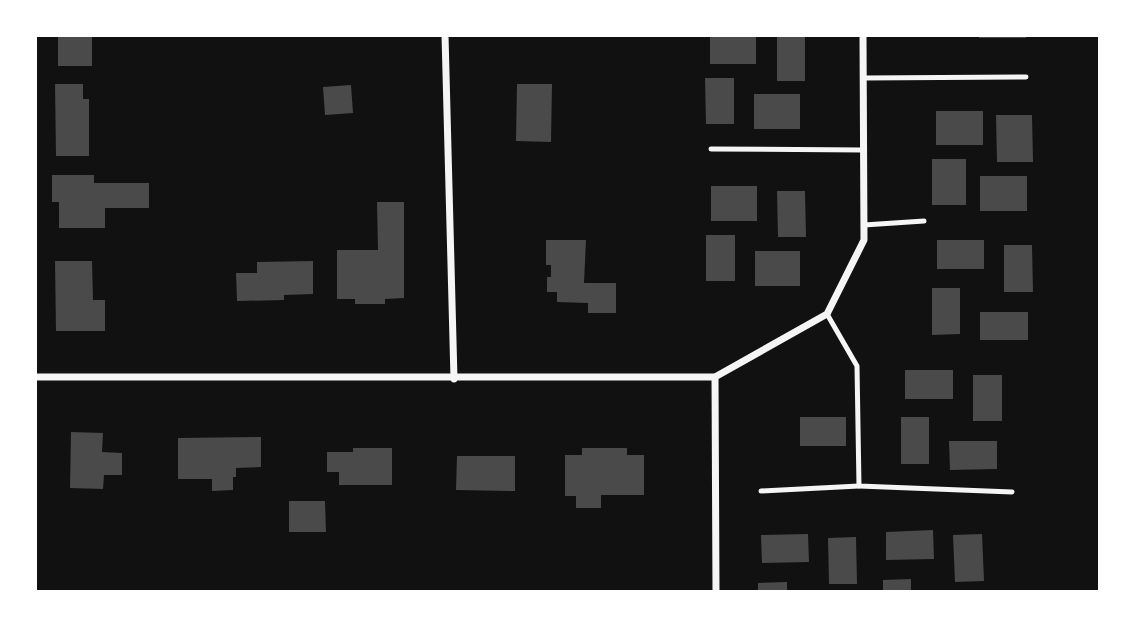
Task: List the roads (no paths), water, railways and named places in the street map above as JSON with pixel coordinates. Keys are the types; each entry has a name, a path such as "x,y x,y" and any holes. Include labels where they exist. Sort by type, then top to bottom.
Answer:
{"street":[{"path":"445,35 454,379"},
{"path":"35,377 715,377 827,314 864,240 863,35"},
{"path":"715,377 716,592"}],"lane":[{"path":"864,78 1026,77"},
{"path":"711,149 864,150"},
{"path":"864,225 924,221"},
{"path":"827,314 857,366 859,486"},
{"path":"761,491 859,486 1012,492"}]}
